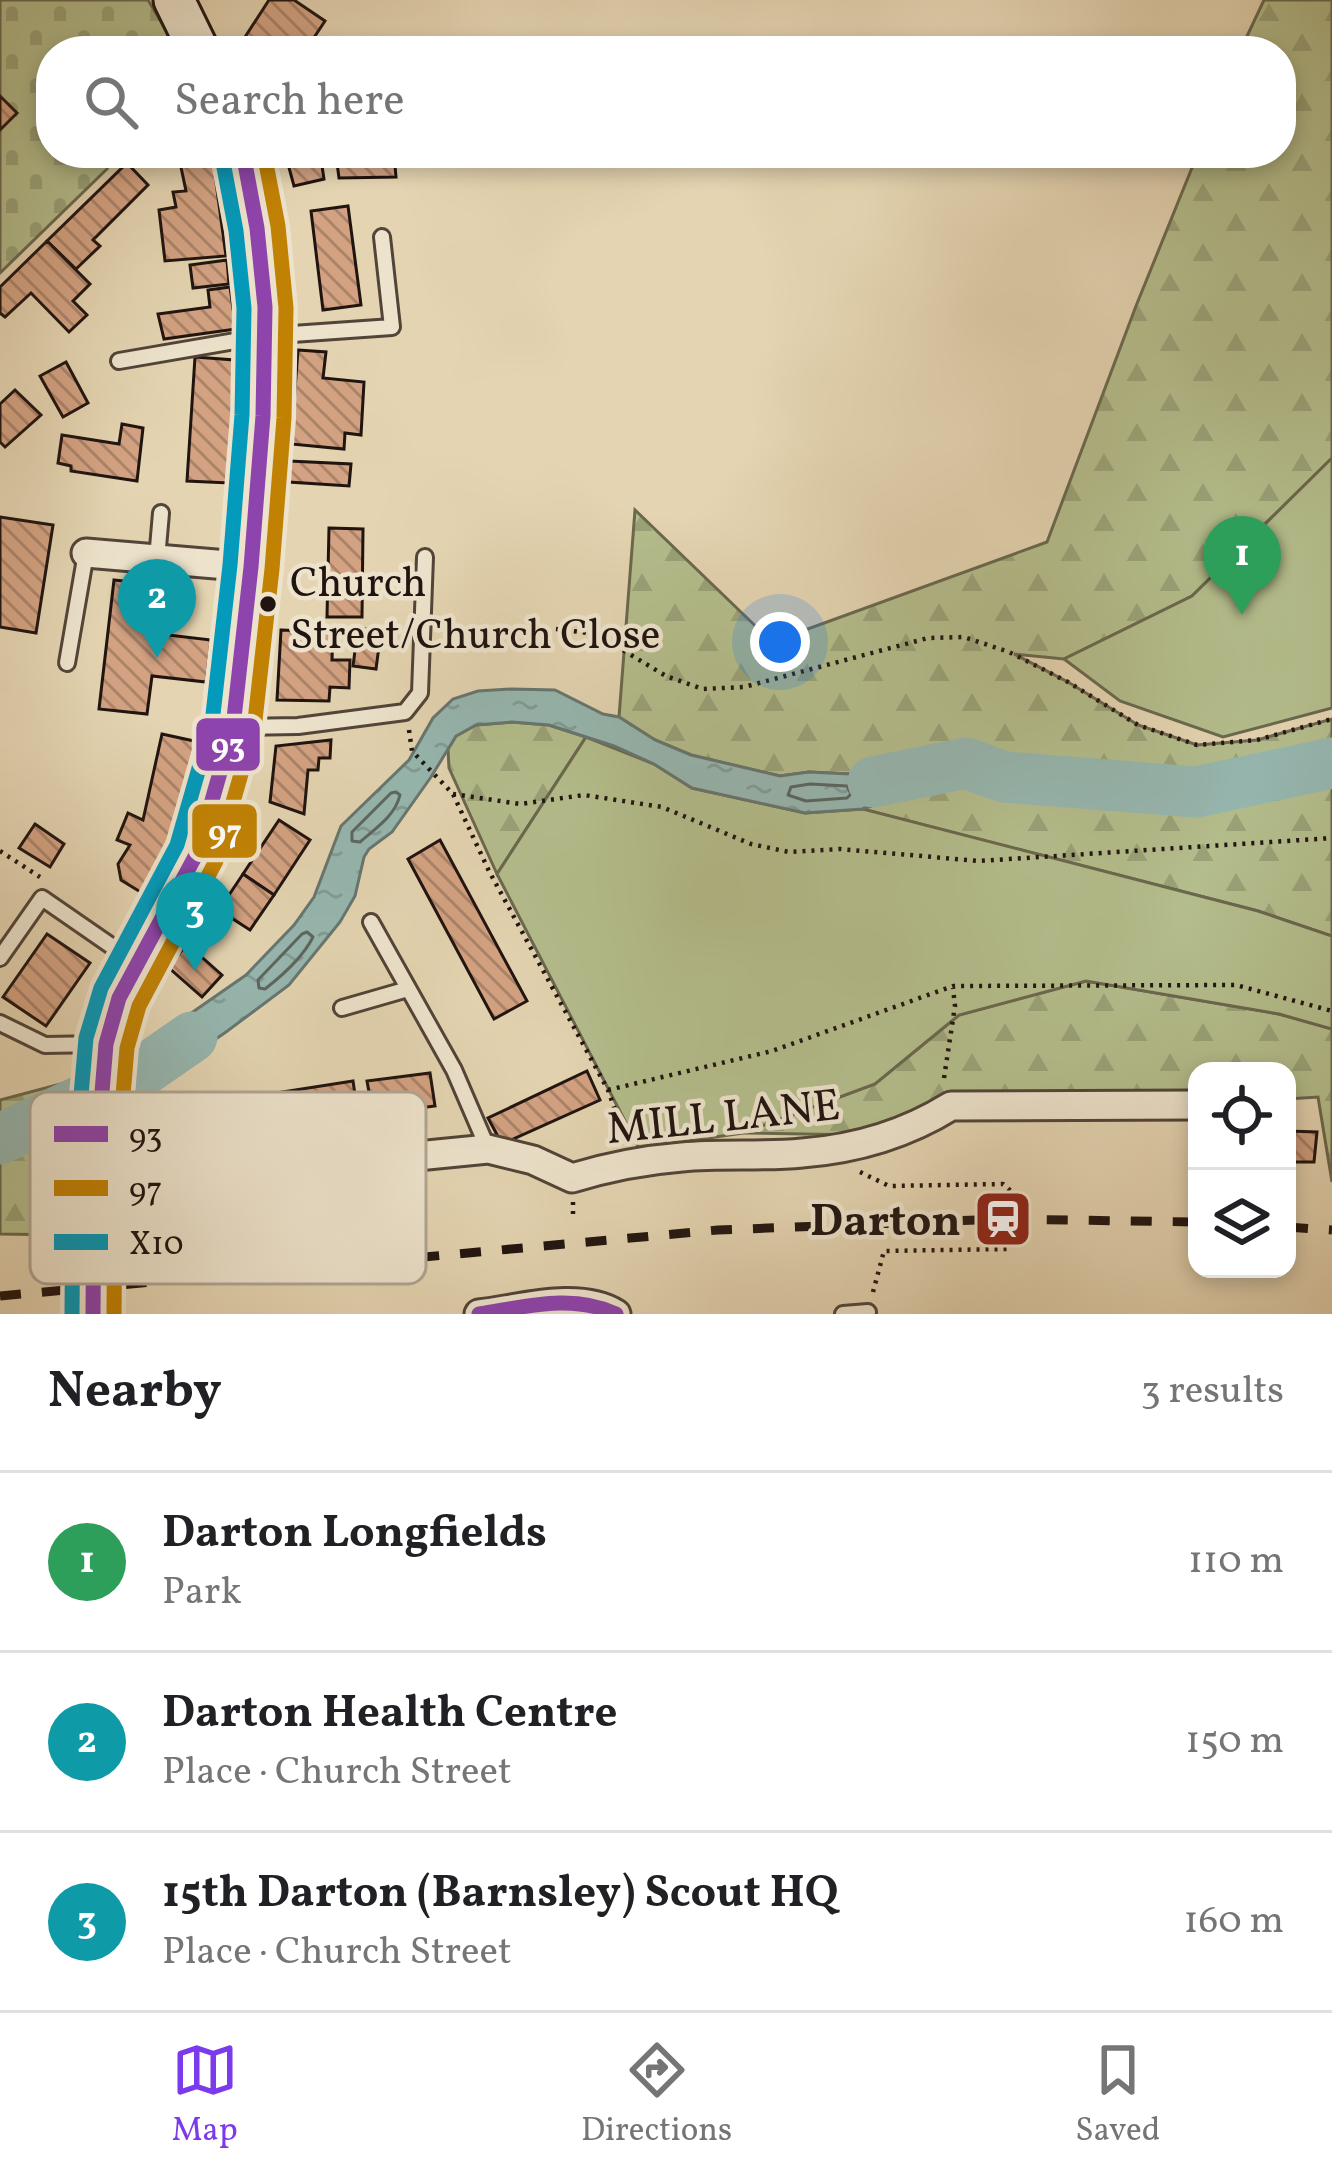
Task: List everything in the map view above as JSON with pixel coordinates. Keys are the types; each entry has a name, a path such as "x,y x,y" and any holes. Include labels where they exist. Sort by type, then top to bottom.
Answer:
{"main road":[{"path":"174,0 192,36"},
{"path":"102,1092 119,998 197,853 233,727 263,416 265,307 246,168"},
{"path":"93,1284 93,1314"}],"street":[{"path":"86,553 251,567"},
{"name":"MILL LANE","path":"426,1155 488,1149 533,1160 572,1178 682,1156 835,1148 887,1137 951,1106 1187,1112"},
{"path":"479,1314 574,1302 594,1303 616,1314"}],"lane":[{"path":"118,361 264,337 392,327 382,237"},
{"path":"157,559 161,513"},
{"path":"68,663 86,553"},
{"path":"233,727 298,726 405,712 420,693 425,556"},
{"path":"0,958 42,898 137,964"},
{"path":"371,922 454,1070 488,1149"},
{"path":"342,1008 408,989"},
{"path":"0,1023 45,1045 106,1052"},
{"path":"842,1314 868,1312"}],"path":[{"path":"556,629 596,634 666,676 703,688 744,687 928,638 964,637 1010,652 1138,725 1197,745 1257,740 1332,718"},
{"path":"412,751 453,794 489,871 608,1090 635,1163"},
{"path":"453,794 520,804 584,795 662,807 751,844 789,852 840,849 979,861 1332,838"},
{"path":"608,1090 772,1052 953,986 1236,985 1332,1011"},
{"path":"939,1113 955,1006 953,986"},
{"path":"835,1148 853,1168 889,1186 1004,1184 1013,1193"},
{"path":"868,1312 884,1252 1007,1250"}],"green space":[{"path":"0,0 148,0 170,36 36,36 36,168 107,168 0,273"},
{"path":"1264,0 1332,0 1332,458 1192,596 1064,659 1014,654 1138,725 1197,745 1257,740 1332,719 1332,936 1258,911 862,809 945,781 936,762 891,772 780,776 691,755 619,717 635,510 772,642 1047,542 1192,168 1296,168 1296,36 1247,36"},
{"path":"1332,458 1332,708 1223,737 1120,701 1064,659 1192,596"},
{"path":"476,725 549,725 586,737 497,874 449,768 448,749 456,736"},
{"path":"586,737 654,764 692,788 805,813 863,809 1258,911 1332,936 1332,1029 1279,1014 1086,981 959,1015 875,1084 743,1133 639,1148 497,874"},
{"path":"1086,981 1279,1014 1332,1029 1332,1182 1318,1097 1296,1098 1296,1062 1188,1062 1188,1106 951,1106 861,1135 743,1133 875,1084 959,1015"},
{"path":"83,1078 81,1092 30,1092"},
{"path":"30,1092 30,1234 0,1234 0,1100"}],"water":[{"path":"555,690 691,755 780,776 891,772 936,762 946,780 862,809 805,813 692,788 614,746 549,725 476,725 456,736 392,832 369,849 355,896 340,922 289,985 142,1092 131,1092 139,1045 246,975 294,925 314,897 341,826 409,760 433,718 453,699 478,691"}],"building":[{"path":"269,0 294,0 325,21 315,36 246,36"},
{"path":"0,96 17,113 0,130"},
{"path":"122,168 132,168 148,185 93,240 100,246 76,269 47,241"},
{"path":"181,168 214,168 226,256 165,261 159,210 176,207 173,192 186,191"},
{"path":"289,168 322,168 324,179 294,186"},
{"path":"338,168 395,168 396,177 339,178"},
{"path":"348,206 361,305 323,310 311,211"},
{"path":"47,241 90,284 73,301 87,315 69,332 31,293 5,317 0,313 0,287"},
{"path":"227,260 229,284 193,288 190,265"},
{"path":"230,287 236,329 164,339 158,314 210,307 208,290"},
{"path":"298,350 326,352 323,378 364,382 361,435 345,433 344,449 291,444"},
{"path":"195,357 234,360 229,483 187,481"},
{"path":"66,362 88,403 63,417 40,376"},
{"path":"15,390 41,415 5,447 0,442 0,404"},
{"path":"122,424 143,428 137,481 71,471 71,466 58,463 62,435 119,444"},
{"path":"289,461 351,464 349,486 289,482"},
{"path":"0,517 53,525 36,633 0,627"},
{"path":"329,528 363,529 362,617 327,617"},
{"path":"114,580 161,585 157,623 169,624 168,635 211,640 206,682 152,676 147,714 99,709"},
{"path":"358,628 381,631 376,669 353,666"},
{"path":"281,630 333,632 332,660 350,660 349,688 330,687 329,701 277,700"},
{"path":"162,734 203,743 178,843 147,896 121,880 118,864 130,845 117,840 128,813 143,820"},
{"path":"331,740 330,758 319,758 318,770 308,770 304,814 270,802 276,746"},
{"path":"279,820 310,840 274,895 243,874"},
{"path":"35,824 64,844 50,867 19,848"},
{"path":"440,840 527,1001 494,1019 408,859"},
{"path":"243,874 274,895 250,930 219,910"},
{"path":"47,934 90,963 46,1026 3,997"},
{"path":"187,944 222,975 202,997 168,967"},
{"path":"587,1071 600,1100 502,1144 488,1118"},
{"path":"430,1073 435,1106 426,1107 426,1092 369,1092 367,1081"},
{"path":"353,1081 355,1092 282,1092"},
{"path":"1296,1131 1317,1132 1314,1162 1296,1162"}],"waterway":[{"path":"873,782 966,763 1004,777 1196,792 1332,763"},
{"path":"100,1092 140,1073 192,1037"},
{"path":"0,1139 30,1125"}],"railway":[{"path":"426,1257 718,1230 1003,1219 1188,1222"},
{"path":"1296,1228 1332,1230"},
{"path":"0,1296 131,1284"}],"transit line":[{"name":"X10","path":"81,1092 86,1038 101,988 177,845 212,723 242,415 244,308 224,168"},
{"name":"93","path":"102,1092 106,1044 119,998 197,853 233,727 263,416 265,307 246,168"},
{"name":"97","path":"123,1092 127,1048 139,1006 216,861 254,729 284,418 286,308 267,168"},
{"name":"X10","path":"72,1284 72,1314"},
{"name":"93","path":"93,1284 93,1314"},
{"name":"97","path":"114,1284 114,1314"},
{"name":"93","path":"479,1314 565,1303 616,1314"}],"place":[{"name":"Church Street/Church Close","path":"268,604"},
{"name":"Darton Longfields","path":"1242,615"},
{"name":"Darton Health Centre","path":"157,658"},
{"name":"15th Darton (Barnsley) Scout HQ","path":"195,971"},
{"name":"Darton","path":"1003,1219"}]}
